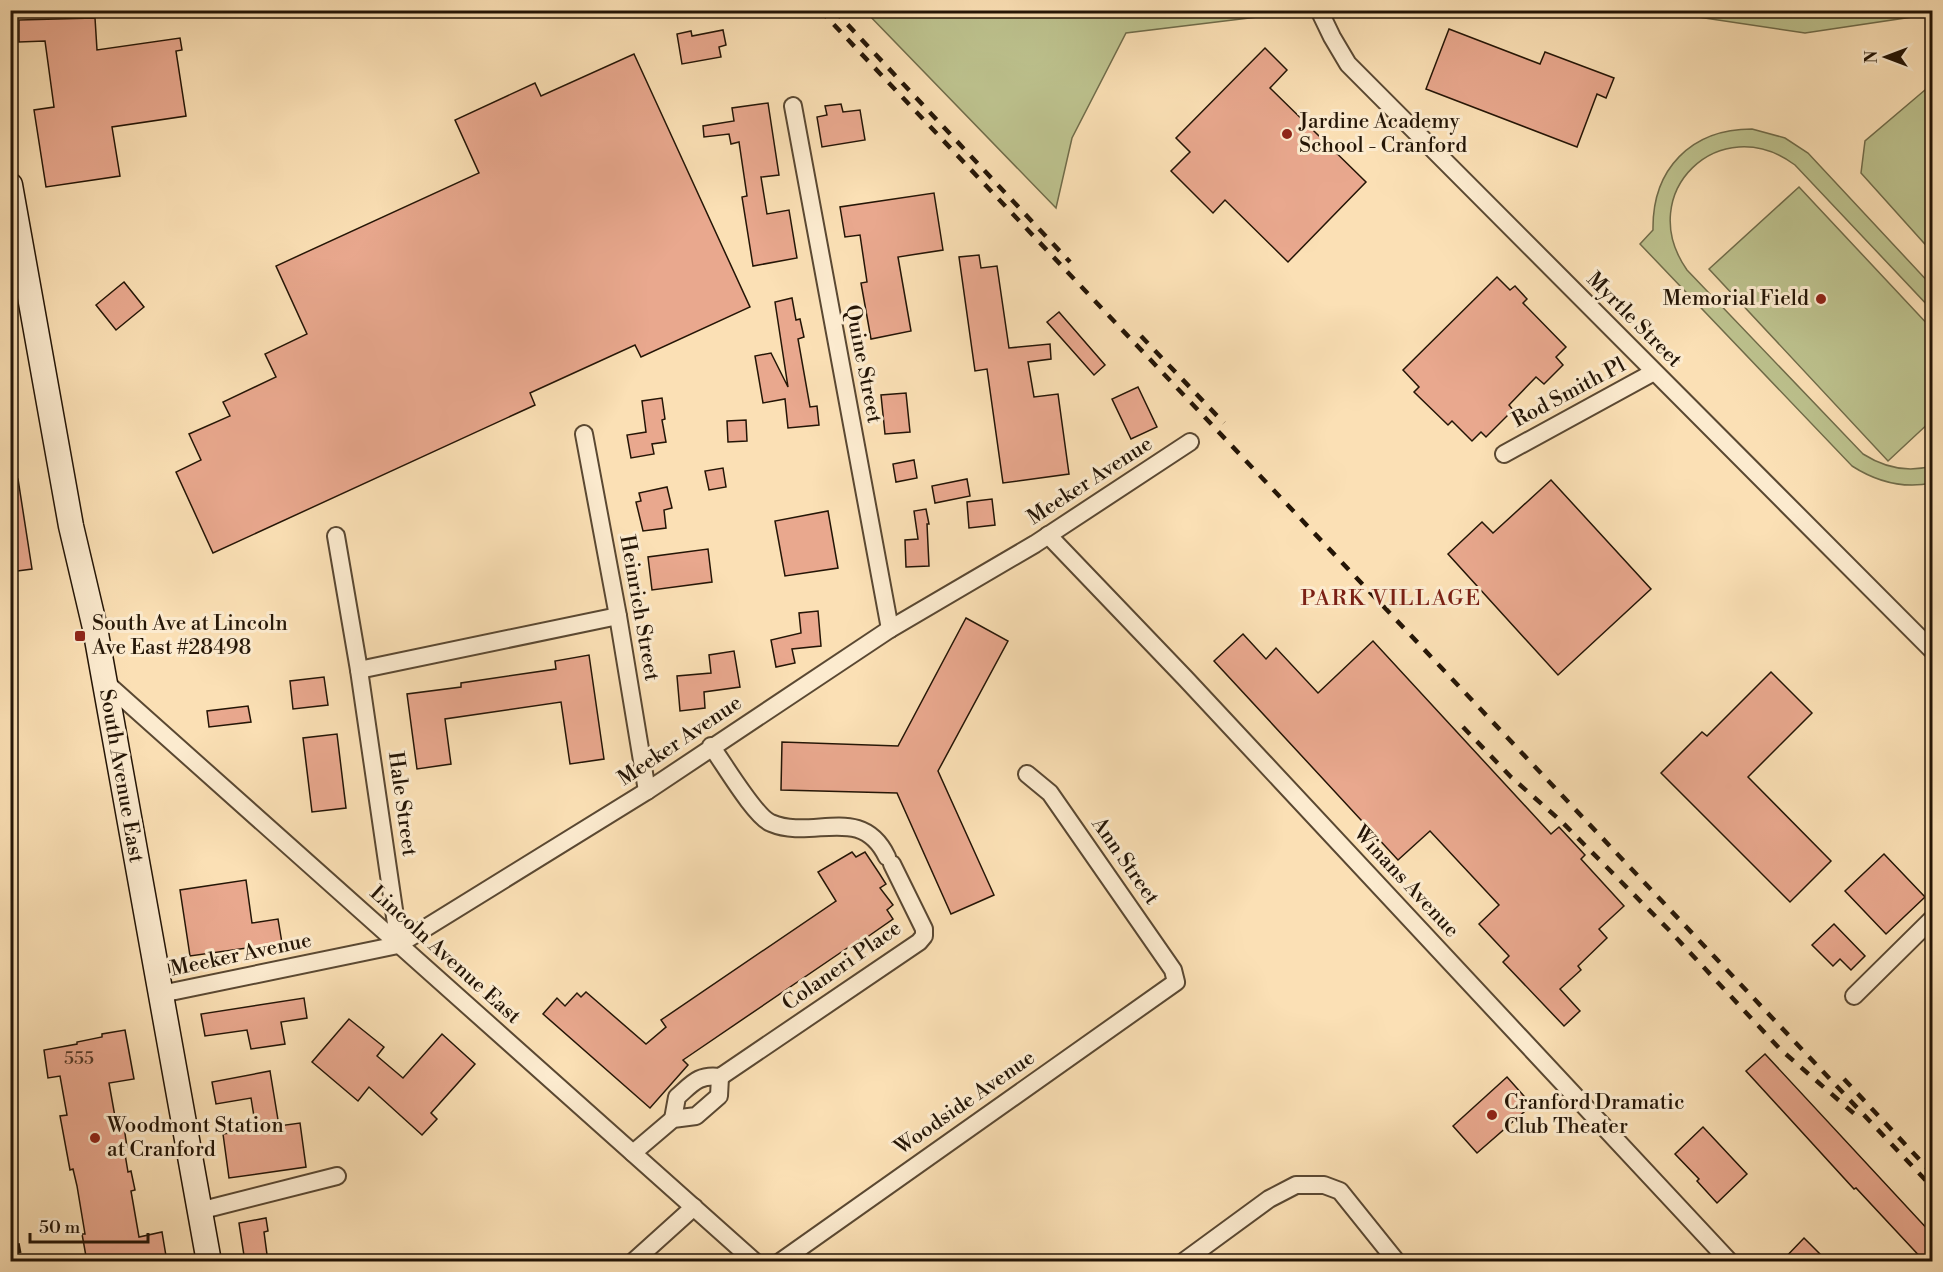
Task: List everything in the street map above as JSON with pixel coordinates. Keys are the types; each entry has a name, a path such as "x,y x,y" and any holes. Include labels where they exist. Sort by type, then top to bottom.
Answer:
{"main road":[{"name":"South Avenue East","path":"10,184 71,526 105,681 208,1262"}],"street":[{"name":"Myrtle Street","path":"1319,10 1348,64 1932,650"},
{"name":"Quine Street","path":"792,106 890,629"},
{"name":"Rod Smith Pl","path":"1504,454 1654,372"},
{"name":"Heinrich Street","path":"584,434 618,616 647,791"},
{"name":"Meeker Avenue","path":"160,994 399,944 647,791 711,746 890,629 1048,535 1190,442"},
{"name":"Winans Avenue","path":"1048,535 1186,679 1730,1262"},
{"name":"Hale Street","path":"336,536 359,670 399,944"},
{"path":"359,670 618,616"},
{"name":"Lincoln Avenue East","path":"105,681 755,1262"},
{"name":"Colaneri Place","path":"673,1119 676,1097 700,1077 707,1075 720,1077 919,942 924,936 924,929 881,844 869,833 852,826 786,828 768,823 758,813 711,746"},
{"name":"Ann Street","path":"1027,774 1050,794 1173,970 1176,982"},
{"path":"1854,996 1932,919"},
{"name":"Woodside Avenue","path":"780,1262 1176,982"},
{"path":"633,1153 673,1119 696,1116 719,1096 720,1077"},
{"path":"200,1211 337,1176"},
{"path":"1183,1262 1269,1199 1296,1185 1324,1185 1340,1191 1397,1262"},
{"path":"633,1262 693,1207"}],"green space":[{"path":"1932,10 1932,14 1805,33 1671,13 1453,11"},
{"path":"865,11 1308,11 1126,33 1072,138 1056,208"},
{"path":"1932,84 1932,252 1861,173 1865,141"},
{"path":"1752,129 1785,138 1808,153 1932,286 1932,310 1795,165 1767,150 1739,147 1714,153 1693,168 1678,188 1671,213 1673,241 1687,270 1863,454 1896,468 1914,469 1932,466 1932,483 1911,485 1890,483 1852,466 1640,244 1653,230 1654,208 1659,188 1679,157 1694,145 1711,136"},
{"name":"Memorial Field","path":"1799,187 1932,329 1932,420 1888,461 1709,269"}],"building":[{"path":"95,18 97,50 180,38 182,50 176,51 186,116 112,127 120,176 46,187 34,110 54,107 45,41 19,42 19,20"},
{"path":"1449,29 1540,64 1545,52 1614,78 1606,98 1597,94 1577,147 1426,89"},
{"path":"723,30 726,45 719,47 721,57 682,64 677,34 691,31 692,36"},
{"path":"1265,48 1287,70 1270,88 1366,182 1288,262 1225,200 1213,213 1171,171 1190,152 1176,138"},
{"path":"634,54 750,307 641,357 635,345 530,393 535,405 213,553 176,472 201,460 189,434 230,416 223,402 276,377 265,354 307,334 276,266 479,173 455,120 535,83 541,96"},
{"path":"768,103 779,175 761,177 767,214 789,210 797,258 753,266 742,197 747,196 739,142 731,144 729,134 704,137 703,126 734,121 732,108"},
{"path":"841,104 843,112 860,110 865,140 822,147 817,117 827,115 825,106"},
{"path":"934,193 943,250 898,257 911,331 871,339 861,283 867,282 860,235 845,237 840,207"},
{"path":"979,255 981,268 997,266 1009,348 1050,344 1051,359 1028,362 1034,397 1058,394 1069,474 1003,483 987,369 975,371 959,257"},
{"path":"1497,277 1510,290 1515,286 1527,299 1523,303 1566,347 1556,357 1563,365 1544,384 1536,377 1509,405 1513,410 1486,437 1481,432 1472,441 1452,421 1448,425 1414,392 1419,387 1403,370"},
{"path":"124,282 144,307 116,330 96,305"},
{"path":"792,298 796,320 800,319 804,337 798,339 810,407 817,406 819,425 788,428 785,399 763,403 755,356 771,353 788,387 775,302"},
{"path":"1059,312 1105,365 1094,375 1047,322"},
{"path":"1138,387 1157,427 1131,439 1112,399"},
{"path":"906,393 910,432 885,434 881,395"},
{"path":"662,398 665,419 662,420 666,442 652,444 654,454 631,458 627,435 646,432 642,401"},
{"path":"746,420 747,441 728,442 727,421"},
{"path":"914,460 917,478 896,482 893,464"},
{"path":"723,468 726,487 709,490 705,471"},
{"path":"10,479 18,479 32,569 10,572"},
{"path":"967,479 970,496 935,503 932,486"},
{"path":"1551,480 1651,589 1558,675 1448,554 1482,522 1493,533"},
{"path":"667,487 672,508 664,510 666,528 643,531 636,502 641,501 639,493"},
{"path":"992,499 995,525 969,528 967,502"},
{"path":"926,509 929,524 927,524 929,566 906,567 905,540 918,539 914,511"},
{"path":"828,511 838,568 785,576 775,521"},
{"path":"708,549 712,582 652,590 648,557"},
{"path":"818,611 821,646 792,649 795,663 776,667 771,640 801,633 799,613"},
{"path":"966,618 1008,641 938,771 994,895 951,914 897,793 781,790 782,742 898,746"},
{"path":"1243,634 1266,659 1276,648 1318,693 1373,641 1551,834 1559,827 1585,855 1581,859 1624,906 1599,929 1607,938 1578,966 1581,970 1560,989 1580,1011 1564,1026 1503,962 1509,956 1479,924 1499,905 1430,831 1398,860 1214,661"},
{"path":"734,651 740,687 704,692 705,708 680,711 677,676 711,673 709,655"},
{"path":"589,655 604,759 570,764 561,702 445,719 451,764 417,769 407,694 461,687 461,683 556,669 555,661"},
{"path":"1771,672 1812,713 1748,777 1831,861 1790,902 1661,773 1702,732 1707,736"},
{"path":"324,677 328,705 293,709 290,681"},
{"path":"248,706 251,722 209,727 207,711"},
{"path":"337,734 346,808 312,812 303,738"},
{"path":"852,852 856,857 865,852 886,884 880,888 893,905 887,910 893,919 683,1060 688,1065 650,1108 543,1014 557,998 565,1006 577,993 581,997 586,992 646,1044 666,1027 661,1020 836,901 818,872"},
{"path":"1884,854 1925,897 1886,934 1845,891"},
{"path":"246,880 252,923 278,919 282,943 190,956 180,890"},
{"path":"1834,924 1865,956 1851,970 1840,959 1833,966 1812,945"},
{"path":"304,998 307,1018 281,1022 285,1044 251,1049 247,1030 205,1036 201,1014"},
{"path":"349,1019 384,1047 377,1056 403,1078 442,1034 475,1064 431,1113 437,1119 422,1135 369,1087 358,1101 312,1062"},
{"name":"Woodmont Station at Cranford","path":"125,1030 134,1079 109,1083 117,1128 124,1127 127,1147 124,1148 128,1172 131,1171 135,1190 131,1191 139,1237 162,1232 167,1262 87,1262 77,1186 73,1169 70,1170 60,1116 67,1115 60,1076 48,1078 44,1050 77,1044 77,1042 102,1037 102,1034"},
{"path":"1765,1054 1932,1234 1932,1262 1925,1262 1856,1188 1854,1189 1746,1071"},
{"path":"270,1071 279,1126 300,1123 306,1167 229,1178 223,1134 256,1129 251,1098 216,1104 212,1082"},
{"name":"Cranford Dramatic Club Theater","path":"1507,1077 1532,1105 1477,1153 1453,1126"},
{"path":"1703,1127 1747,1174 1717,1203 1697,1181 1699,1179 1675,1154"},
{"path":"266,1218 268,1231 264,1232 268,1262 245,1262 239,1223"},
{"path":"1804,1238 1828,1262 1781,1262"}],"railway":[{"path":"820,10 1932,1187"},
{"path":"834,10 1070,262"},
{"path":"1141,336 1224,423"},
{"path":"1463,727 1511,777 1561,821 1668,929 1780,1049 1859,1118"},
{"path":"1844,1079 1932,1173"},
{"path":"10,1204 21,1262"}],"place":[{"name":"Jardine Academy School - Cranford","path":"1287,134"},
{"name":"Memorial Field","path":"1821,299"},
{"name":"South Ave at Lincoln Ave East #28498","path":"80,636"},
{"name":"Cranford Dramatic Club Theater","path":"1492,1115"},
{"name":"Woodmont Station at Cranford","path":"95,1138"}],"district":[{"name":"PARK VILLAGE","path":"1391,598"}]}
